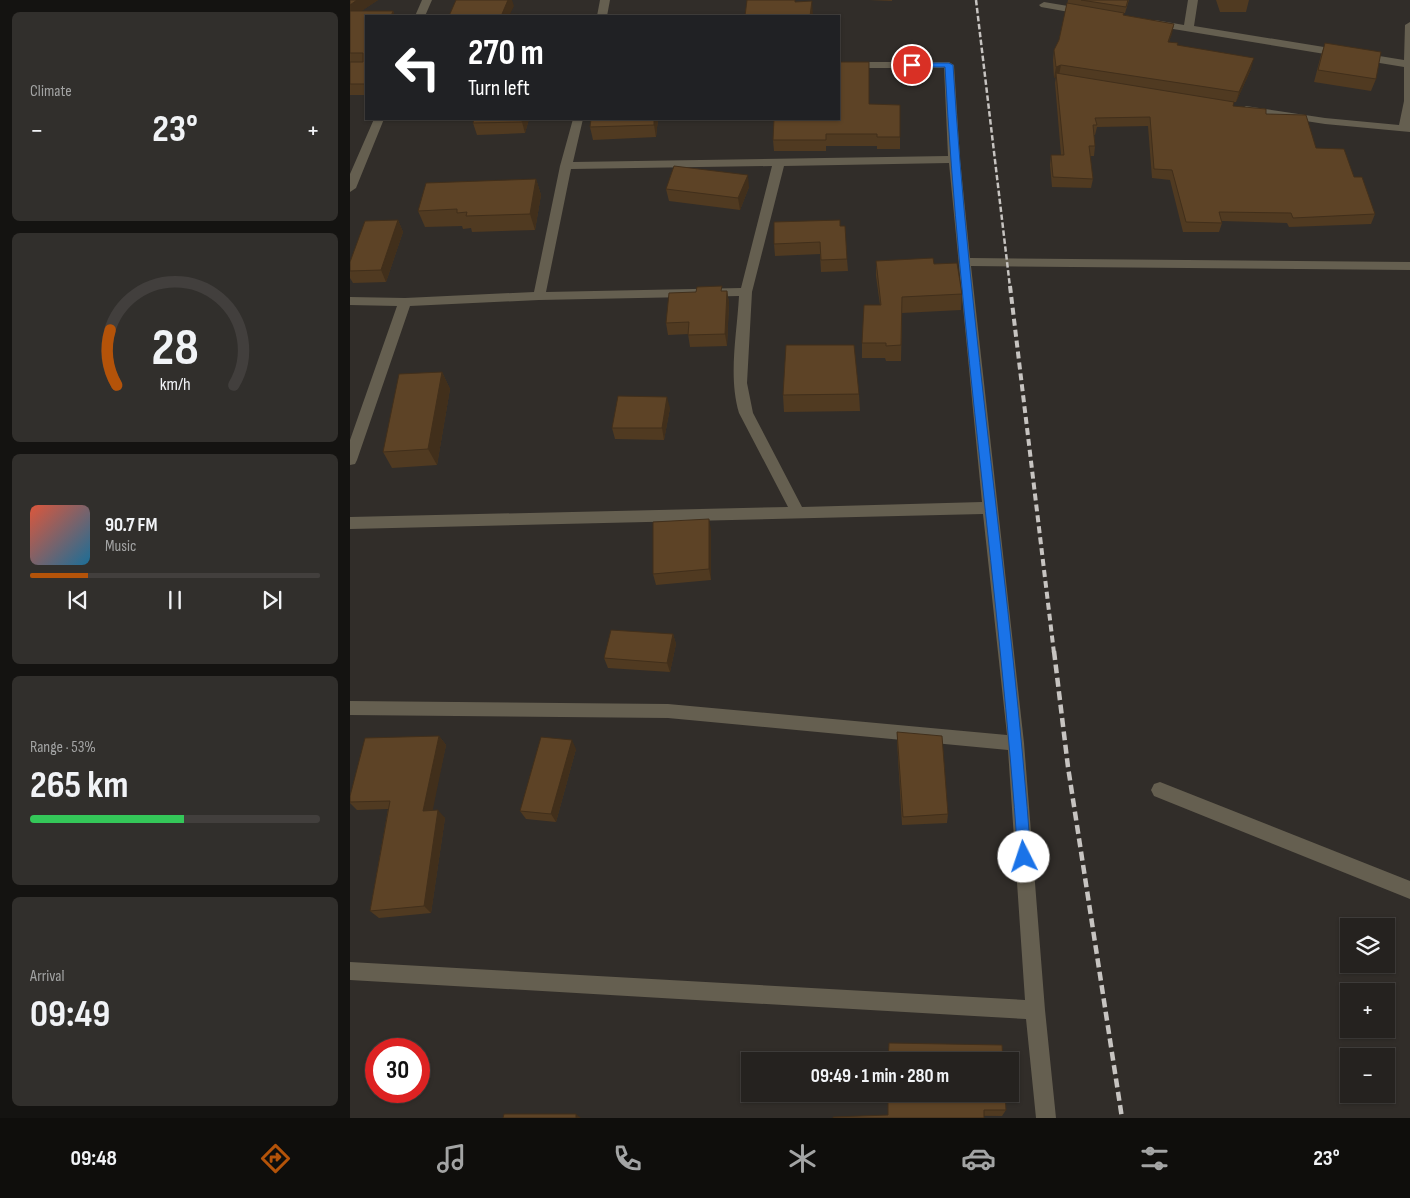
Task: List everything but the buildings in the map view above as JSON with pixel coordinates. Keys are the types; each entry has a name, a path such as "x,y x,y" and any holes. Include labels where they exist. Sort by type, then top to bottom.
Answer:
{"street":[{"path":"420,15 427,0"},
{"path":"602,15 605,0"},
{"path":"1188,28 1193,0"},
{"path":"1044,5 1092,13"},
{"path":"1140,20 1408,64"},
{"path":"1236,107 1325,121 1407,128 1410,25"},
{"path":"840,65 949,65 954,159 1016,742 1035,1010 1046,1118"},
{"path":"350,188 379,120"},
{"path":"539,296 566,166 578,120"},
{"path":"566,166 954,159"},
{"path":"780,162 746,292 740,383 746,413 797,511"},
{"path":"966,262 1410,266"},
{"path":"350,301 405,302 539,296 746,292"},
{"path":"350,460 405,302"},
{"path":"350,523 797,511 990,508"},
{"path":"350,708 668,711 1016,742"},
{"path":"1160,790 1410,890"},
{"path":"350,971 1035,1010"}],"railway":[{"path":"976,0 1010,287"},
{"path":"1010,286 1054,653"},
{"path":"1054,651 1068,767 1122,1118"}],"route":[{"path":"912,65 949,65 954,159 1016,742 1024,857"}]}
